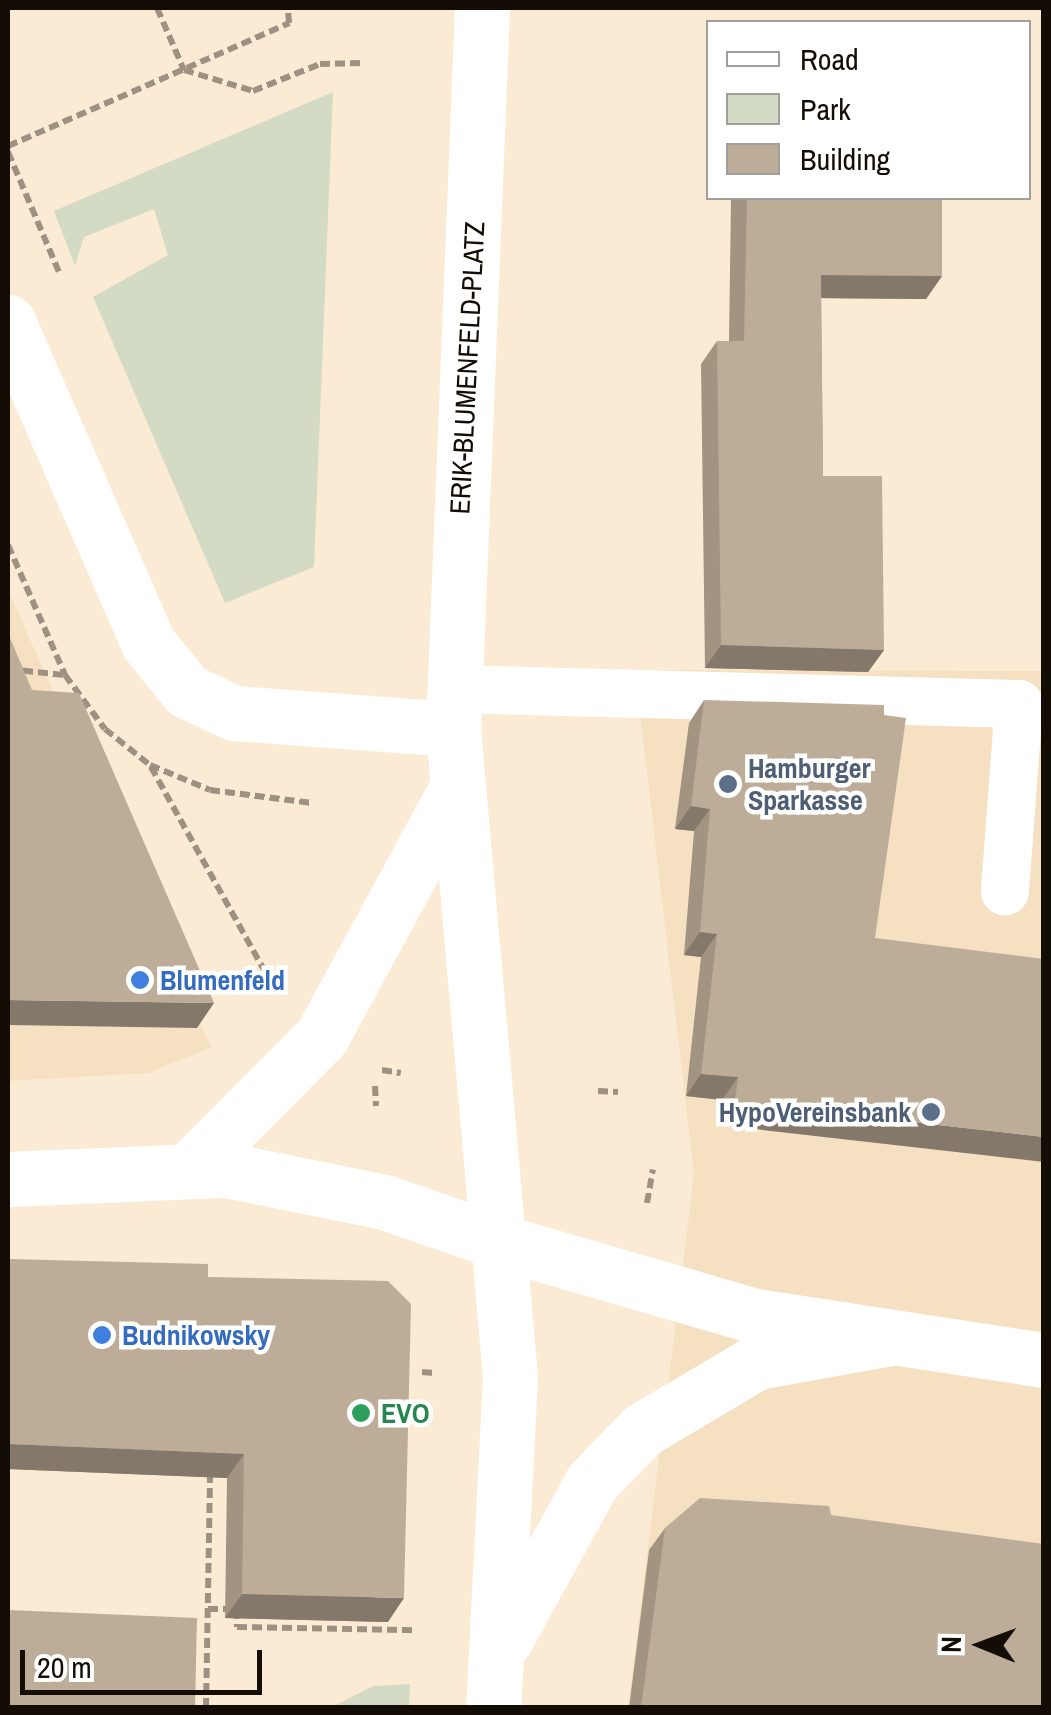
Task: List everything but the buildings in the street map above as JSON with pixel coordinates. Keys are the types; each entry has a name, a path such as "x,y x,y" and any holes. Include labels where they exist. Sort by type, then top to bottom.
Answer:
{"main road":[{"name":"ERIK-BLUMENFELD-PLATZ","path":"482,8 454,709 456,788 504,1243 510,1433 495,1682"},
{"path":"8,322 148,643 187,691 251,715 454,709"},
{"path":"191,1168 322,1036 456,788"},
{"path":"8,1179 191,1168 306,1182 756,1316 886,1339 1044,1360"},
{"path":"495,1682 592,1482 642,1430 757,1362 886,1339"}],"lane":[{"path":"454,709 1019,704 1005,891"}],"path":[{"path":"158,8 184,70"},
{"path":"8,146 290,23 288,8"},
{"path":"184,70 253,91 320,64 362,63"},
{"path":"8,669 65,675"},
{"path":"150,766 275,990"},
{"path":"598,1090 618,1092"},
{"path":"647,1203 653,1170"},
{"path":"422,1372 434,1373"},
{"path":"206,1708 210,1451"},
{"path":"208,1609 236,1609 237,1627 417,1630"}],"shaded area":[{"path":"8,590 211,1047 149,1073 8,1081"},
{"path":"635,670 1043,671 1043,1707 628,1708 694,1175"}],"green space":[{"path":"333,92 314,567 225,603 93,297 168,255 154,209 84,237 75,266 54,211"},
{"path":"410,1684 409,1707 332,1707 373,1686"}],"place":[{"name":"Hamburger Sparkasse","path":"728,784"},
{"name":"Blumenfeld","path":"140,980"},
{"name":"HypoVereinsbank","path":"931,1112"},
{"name":"Budnikowsky","path":"102,1335"},
{"name":"EVO","path":"361,1413"}]}
